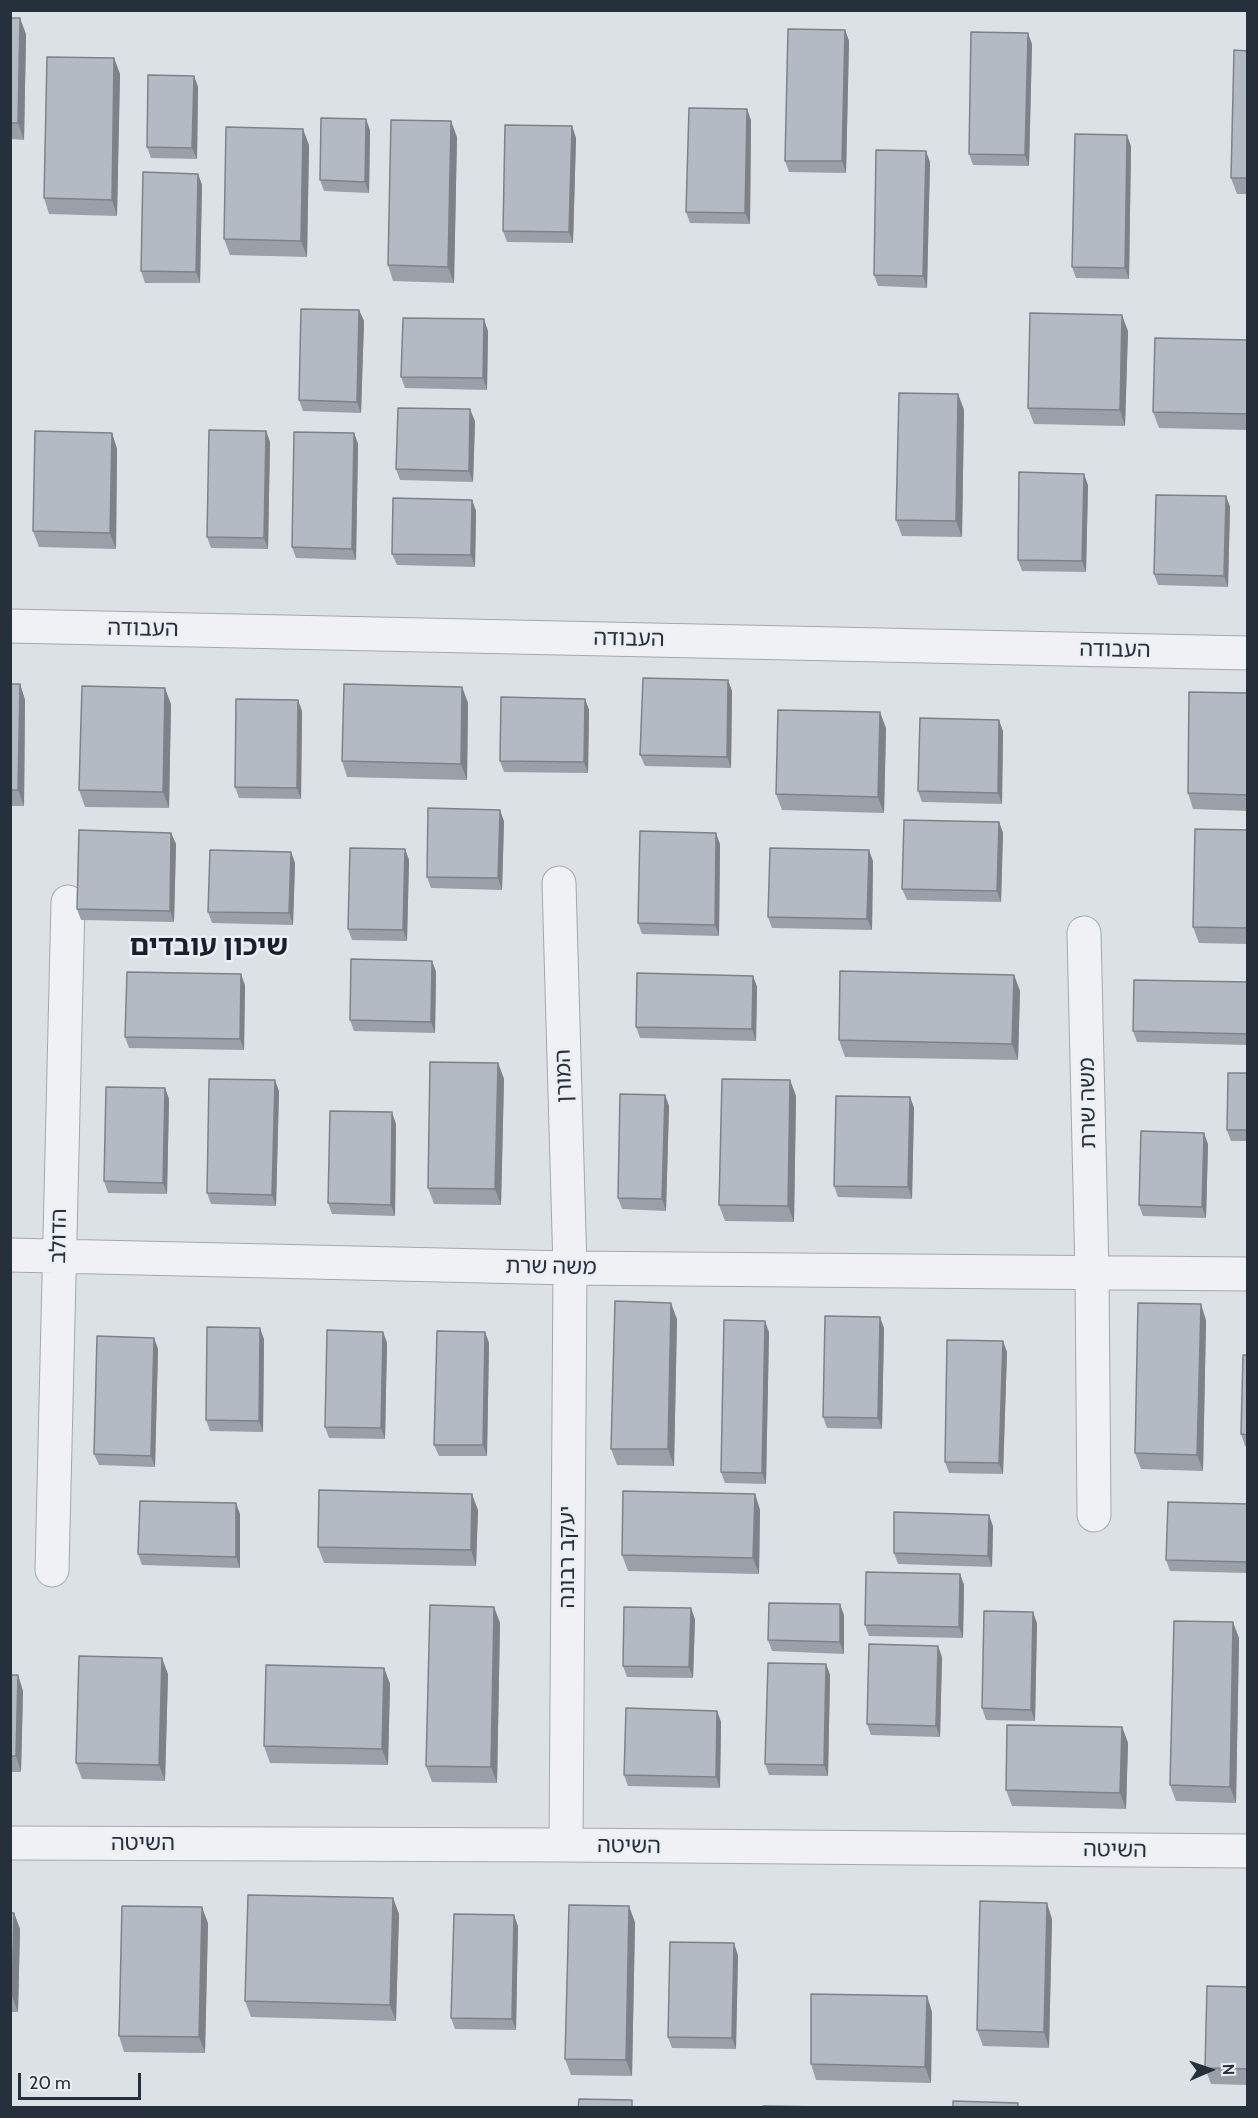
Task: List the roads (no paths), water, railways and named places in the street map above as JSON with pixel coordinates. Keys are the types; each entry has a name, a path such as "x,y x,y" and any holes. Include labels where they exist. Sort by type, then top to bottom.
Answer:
{"street":[{"name":"העבודה","path":"10,626 1248,653"},
{"name":"המורן","path":"559,883 570,1268"},
{"name":"הדולב","path":"52,1570 68,902"},
{"name":"משה שרת","path":"1084,933 1092,1272 1094,1515"},
{"name":"משה שרת","path":"10,1255 570,1268 1248,1274"},
{"name":"יעקב רבונה","path":"567,1845 570,1268"},
{"name":"השיטה","path":"10,1843 1248,1851"}],"district":[{"name":"שיכון עובדים","path":"209,947"}]}
